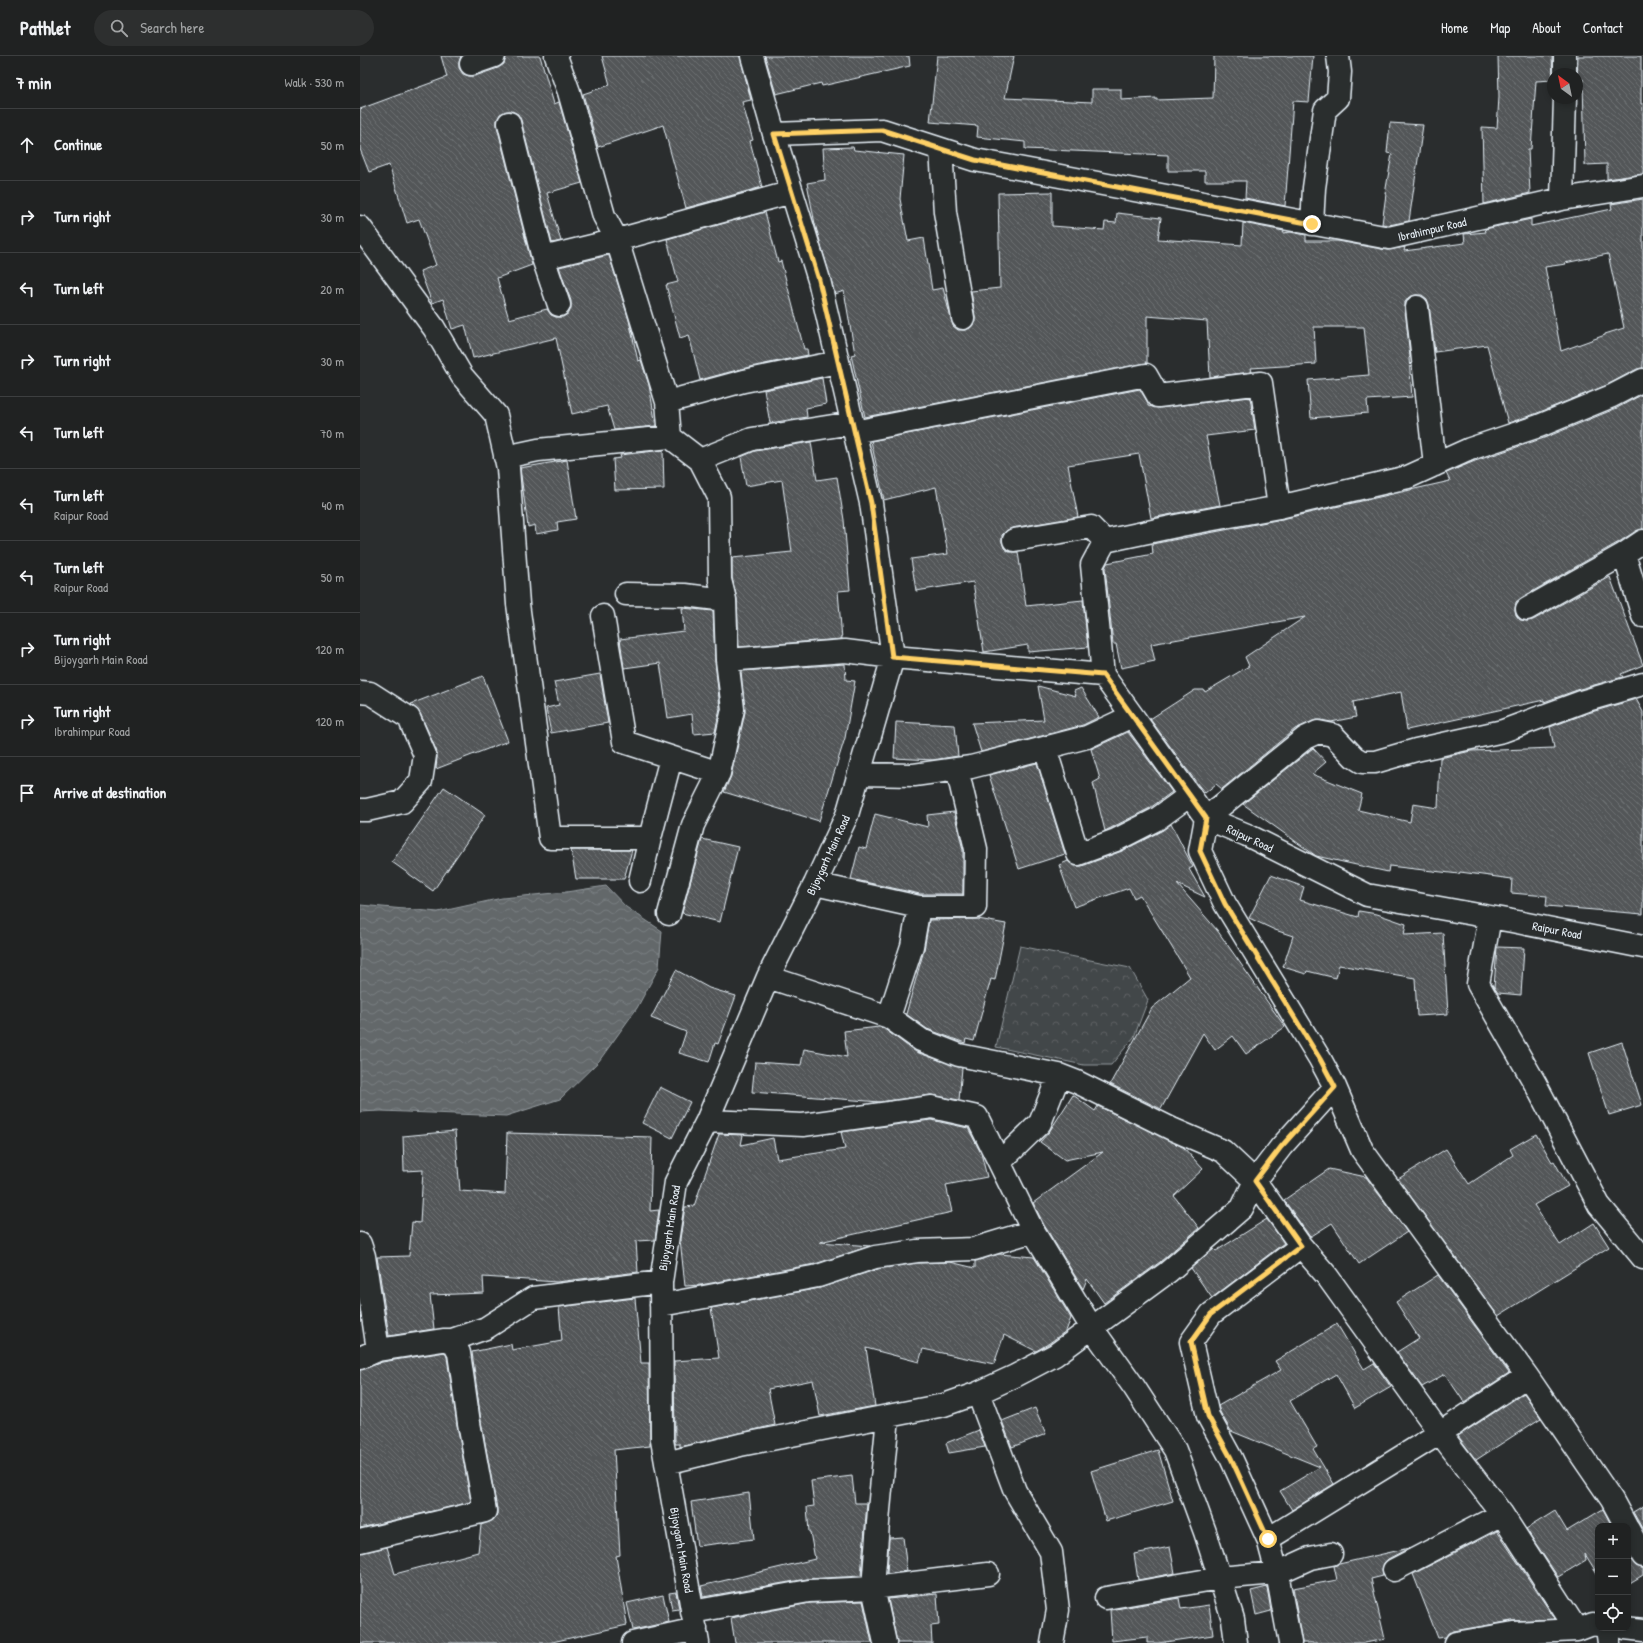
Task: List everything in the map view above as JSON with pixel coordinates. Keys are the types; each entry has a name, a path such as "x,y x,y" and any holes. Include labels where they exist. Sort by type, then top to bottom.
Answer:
{"street":[{"path":"471,64 494,56"},
{"path":"556,56 569,92 604,216 618,240 667,402 670,437"},
{"name":"Bijoygarh Main Road","path":"695,1628 662,1440 661,1282 676,1182 707,1121 768,977 815,884 847,815 892,657 871,503 819,280 774,134 752,56"},
{"path":"1312,224 1314,188 1325,110 1338,98 1340,72 1338,56"},
{"path":"1565,56 1565,68"},
{"path":"1562,199 1564,104"},
{"path":"509,123 543,258 559,305"},
{"name":"Ibrahimpur Road","path":"774,134 882,130 975,160 1389,238 1562,199 1643,186"},
{"path":"941,149 945,212 963,318"},
{"path":"543,258 618,240 792,192"},
{"path":"360,227 434,328 462,376 496,415 508,468 518,604 550,838 650,838"},
{"path":"1417,307 1435,465"},
{"path":"667,402 744,381 838,362"},
{"path":"700,460 752,439 853,427 1146,375 1158,396 1261,383 1279,507"},
{"path":"1206,818 1103,675 1092,565 1105,541 1279,507 1408,477 1470,449 1539,426 1612,396 1643,380"},
{"path":"505,457 538,450 670,437 700,460 719,497 720,580 725,600 727,660 734,709 719,773 693,825 669,914"},
{"path":"1014,540 1091,527 1105,541"},
{"path":"1526,609 1624,554 1643,541"},
{"path":"1624,554 1643,616"},
{"path":"626,594 685,595 725,600"},
{"path":"603,616 624,742 719,773"},
{"path":"727,660 845,651 892,657 1103,675"},
{"path":"1624,1523 1612,1500 1527,1376 1362,1150 1335,1087 1320,1059 1225,904 1200,851 1206,818 1305,738 1318,732 1333,735 1354,757 1362,762 1375,762 1416,750 1503,731 1584,701 1643,684"},
{"path":"360,692 370,693 409,718 425,755 421,781 402,802 367,810 360,810"},
{"path":"859,774 914,775 971,767 1087,737 1132,716"},
{"path":"1045,748 1078,854 1116,840 1157,819 1190,795"},
{"path":"640,881 671,758"},
{"path":"815,884 919,908 975,907 976,849 957,769"},
{"name":"Raipur Road","path":"1206,818 1247,835 1367,895 1643,947"},
{"path":"889,1018 912,946 919,908"},
{"path":"1490,917 1489,930 1478,984 1536,1085 1600,1205 1643,1258"},
{"path":"768,977 889,1018 921,1040 959,1055 1059,1075 1077,1082 1172,1129 1223,1151 1255,1181 1301,1246 1327,1276 1440,1433 1502,1514 1577,1630"},
{"path":"1000,1162 1040,1124 1059,1075"},
{"path":"666,1462 740,1445 944,1405 1015,1376 1055,1355 1168,1272 1242,1208 1255,1181 1281,1147 1335,1087"},
{"path":"707,1121 803,1125 932,1107 977,1117 1033,1231 1092,1328 1134,1386 1175,1450 1205,1532 1233,1619 1236,1643"},
{"path":"661,1305 818,1276 875,1257 917,1251 974,1249 1033,1231"},
{"path":"360,1244 364,1256 369,1354 443,1340 452,1340 486,1328 533,1298 661,1282"},
{"path":"1290,1643 1268,1539 1231,1458 1208,1416 1191,1342 1211,1314 1301,1246"},
{"path":"360,1541 485,1511 458,1353 452,1340"},
{"path":"1268,1539 1440,1433 1527,1376"},
{"path":"978,1392 1015,1491 1051,1552 1058,1610 1052,1643"},
{"path":"886,1643 873,1588 878,1510 888,1417"},
{"path":"1394,1570 1502,1514"},
{"path":"1631,1534 1643,1556"},
{"path":"1106,1598 1220,1578 1276,1573 1310,1558 1331,1554"},
{"path":"633,1643 695,1628 809,1591 873,1588 988,1574"},
{"path":"1456,1643 1514,1633 1577,1630 1592,1624 1595,1624"},
{"path":"1631,1629 1643,1630"},
{"path":"1607,1631 1609,1643"}],"green space":[{"path":"1020,946 1130,968 1148,1000 1134,1037 1111,1065 1084,1065 996,1047"}],"water":[{"path":"606,886 626,907 662,931 659,967 637,1008 599,1061 560,1099 506,1116 381,1111 360,1112 360,905 438,912 502,898 566,892"}],"building":[{"path":"441,56 461,56 459,68 463,74 475,76 498,68 504,64 506,56 540,56 554,104 559,102 582,183 547,193 561,241 552,243 521,120 518,114 512,111 506,111 500,114 497,120 497,126 532,265 497,278 509,319 547,309 551,315 563,317 569,313 571,301 559,267 609,255 629,320 638,361 641,360 649,385 656,426 614,430 607,406 572,414 556,338 473,358 465,325 452,329 443,299 432,303 420,271 436,265 419,219 407,223 389,165 369,172 360,149 360,109 447,77"},
{"path":"602,56 740,56 751,100 742,102 753,140 750,141 762,187 686,208 663,125 598,147 583,94 610,85"},
{"path":"765,56 909,56 910,66 822,86 821,83 776,94"},
{"path":"937,56 1014,56 1005,98 1092,102 1092,89 1121,89 1121,100 1156,98 1156,100 1213,98 1214,56 1313,56 1309,102 1293,101 1285,206 1245,198 1246,181 1205,181 1205,171 1168,171 1168,155 1025,149 1025,142 977,137 978,126 930,122"},
{"path":"1498,56 1552,56 1552,68 1547,68 1547,80 1536,81 1531,149 1528,149 1530,193 1484,204 1482,127 1497,128 1499,97"},
{"path":"1578,56 1641,56 1643,174 1607,179 1607,164 1585,165 1583,68 1578,68"},
{"path":"1390,123 1423,125 1409,221 1389,225 1382,224 1385,194 1392,154 1387,153"},
{"path":"853,147 854,150 904,155 900,199 908,241 924,238 932,290 943,288 953,326 958,330 965,330 971,327 975,322 971,291 1000,288 998,193 1052,192 1052,226 1104,230 1105,222 1116,223 1117,213 1161,218 1158,239 1242,245 1243,223 1284,231 1283,233 1291,232 1306,235 1306,241 1338,241 1387,250 1405,247 1404,251 1465,243 1464,234 1486,232 1485,229 1531,219 1531,226 1612,209 1611,204 1643,199 1643,368 1637,369 1607,385 1535,414 1508,423 1487,345 1435,352 1427,299 1422,295 1416,295 1409,297 1405,302 1412,397 1367,400 1368,413 1311,418 1308,380 1369,375 1364,327 1314,327 1316,364 1251,368 1252,372 1210,377 1207,321 1147,316 1147,363 865,417 851,355 855,354 844,291 835,294 815,224 807,183 825,180 823,148","holes":["1608,254 1624,328 1561,351 1545,267 1566,264 1565,263"]},
{"path":"765,212 778,262 781,261 804,349 807,349 808,355 741,369 700,380 689,335 680,338 666,285 678,282 667,239"},
{"path":"822,378 826,404 806,408 807,417 770,423 764,390"},
{"path":"1140,389 1148,403 1148,406 1159,408 1250,397 1255,430 1206,436 1220,505 1151,518 1139,454 1068,465 1078,517 1012,528 1002,535 1002,542 1004,548 1009,552 1018,552 1026,606 1083,600 1088,647 1028,652 1028,645 984,652 973,582 916,591 911,559 948,554 936,487 884,500 871,441"},
{"path":"1643,394 1643,529 1636,531 1521,598 1516,602 1515,609 1516,615 1520,620 1533,620 1610,577 1643,665 1621,674 1623,677 1580,689 1544,702 1544,700 1407,730 1401,692 1353,702 1356,717 1331,722 1320,720 1313,721 1295,729 1222,789 1216,784 1205,793 1150,719 1195,690 1204,690 1205,692 1249,666 1245,657 1305,617 1151,644 1155,661 1121,668 1116,644 1113,644 1105,568 1107,563 1153,554 1152,544 1282,519 1450,481 1446,473 1475,461 1544,438 1617,408"},
{"path":"811,442 817,480 837,477 844,520 850,590 838,591 842,639 739,647 737,599 732,578 732,558 792,552 782,480 746,486 741,457 755,451"},
{"path":"663,450 664,489 615,490 613,459 621,458 620,455"},
{"path":"567,460 576,519 557,522 558,530 536,534 535,525 528,527 520,468"},
{"path":"682,608 713,611 715,661 720,708 715,732 694,734 692,714 668,718 660,663 624,668 620,639 684,631"},
{"path":"845,664 846,680 855,681 845,738 819,821 724,792 731,776 745,712 741,671"},
{"path":"600,674 608,723 551,733 546,708 559,705 554,682"},
{"path":"483,676 508,741 436,769 436,750 420,713 411,704"},
{"path":"1038,686 1076,696 1074,691 1081,688 1099,717 1083,725 981,752 972,723 1044,720"},
{"path":"1636,699 1643,712 1643,914 1546,906 1547,896 1511,893 1512,879 1460,872 1459,874 1389,866 1388,872 1316,856 1243,804 1313,748 1326,762 1312,774 1362,794 1358,810 1410,822 1413,804 1438,808 1440,758 1471,751 1554,748 1550,727 1588,713"},
{"path":"896,722 955,725 958,756 933,760 894,758"},
{"path":"1128,732 1172,792 1150,808 1105,831 1093,783 1100,779 1091,749"},
{"path":"1037,763 1065,854 1019,869 989,775"},
{"path":"444,787 485,815 433,891 392,862"},
{"path":"954,812 963,850 963,894 920,894 851,879 859,847 866,849 875,814 928,827 927,815"},
{"path":"1171,824 1193,867 1189,869 1205,897 1177,884 1217,930 1285,1027 1246,1054 1233,1036 1215,1050 1203,1033 1161,1109 1110,1084 1152,1008 1190,977 1140,895 1134,898 1129,888 1074,907 1059,865 1068,861 1075,866 1082,866 1122,851 1163,830"},
{"path":"702,839 738,847 720,922 682,913"},
{"path":"571,850 632,850 624,879 576,879"},
{"path":"1271,875 1304,887 1300,900 1358,917 1359,911 1377,914 1406,924 1404,935 1443,933 1448,1014 1417,1016 1415,978 1339,965 1336,978 1307,971 1306,974 1283,967 1293,936 1275,930 1249,918"},
{"path":"978,919 1006,924 995,980 991,979 974,1041 966,1039 965,1043 927,1029 906,1014 924,950 929,920"},
{"path":"1497,947 1524,948 1521,995 1498,993 1494,987"},
{"path":"676,970 709,988 736,996 718,1044 715,1043 709,1062 679,1053 686,1032 651,1018"},
{"path":"879,1027 883,1028 916,1052 962,1068 959,1100 931,1095 880,1102 752,1092 755,1062 801,1065 804,1049 847,1057 844,1031"},
{"path":"1622,1042 1642,1105 1609,1115 1589,1053"},
{"path":"660,1087 690,1102 672,1138 642,1123"},
{"path":"1073,1095 1095,1111 1098,1106 1183,1147 1203,1169 1174,1196 1199,1228 1160,1262 1104,1303 1087,1279 1083,1289 1044,1225 1033,1203 1103,1152 1065,1160 1040,1142 1049,1132"},
{"path":"931,1120 968,1128 981,1153 987,1177 946,1185 952,1212 820,1242 870,1246 815,1264 701,1285 685,1286 680,1239 685,1207 694,1206 719,1134 743,1135 741,1145 773,1138 777,1159 845,1149 841,1132"},
{"path":"455,1131 460,1191 505,1194 507,1133 652,1137 650,1211 659,1210 655,1240 636,1241 638,1272 557,1282 483,1277 484,1293 430,1295 434,1329 389,1336 377,1257 409,1256 412,1222 420,1223 423,1170 404,1171 403,1136"},
{"path":"1536,1134 1568,1186 1534,1205 1560,1245 1594,1223 1609,1247 1498,1316 1398,1179 1446,1149 1469,1184 1513,1155 1510,1149"},
{"path":"1329,1169 1366,1177 1407,1232 1359,1264 1332,1223 1310,1237 1284,1200"},
{"path":"1267,1219 1284,1243 1212,1298 1191,1268 1214,1249 1216,1251"},
{"path":"999,1254 1034,1257 1071,1318 1066,1331 1048,1344 1036,1351 1004,1335 994,1364 923,1349 919,1362 866,1348 875,1406 820,1416 813,1380 768,1389 775,1425 680,1447 680,1444 675,1444 674,1361 719,1358 711,1308 820,1288 878,1269 918,1263 950,1262 975,1268 975,1261"},
{"path":"1438,1275 1509,1373 1464,1402 1445,1374 1422,1387 1397,1352 1419,1338 1396,1302"},
{"path":"635,1298 641,1363 649,1363 650,1446 614,1450 620,1555 616,1556 627,1625 548,1643 360,1643 360,1553 387,1547 395,1574 478,1552 481,1525 493,1520 497,1515 481,1421 472,1352 511,1344 512,1350 562,1341 559,1307"},
{"path":"1337,1324 1364,1369 1374,1363 1391,1387 1355,1408 1336,1374 1290,1401 1317,1447 1313,1449 1334,1484 1292,1510 1280,1491 1320,1467 1231,1431 1218,1406 1281,1370 1275,1361"},
{"path":"445,1352 471,1502 360,1528 360,1370 382,1362"},
{"path":"1524,1393 1541,1418 1476,1460 1458,1436"},
{"path":"1035,1408 1046,1434 1012,1447 1002,1421"},
{"path":"979,1430 985,1447 949,1453 946,1443"},
{"path":"1158,1450 1173,1501 1106,1521 1091,1471"},
{"path":"852,1476 855,1503 867,1503 861,1576 807,1579 703,1597 701,1586 815,1559 809,1532 807,1507 814,1506 811,1481"},
{"path":"749,1493 754,1539 697,1546 691,1502"},
{"path":"1643,1506 1643,1530 1633,1512"},
{"path":"1603,1509 1610,1523 1595,1523 1595,1570 1585,1554 1586,1560 1558,1577 1526,1529 1555,1511 1567,1531"},
{"path":"1497,1531 1555,1619 1512,1621 1454,1631 1448,1633 1446,1637 1438,1638 1413,1574"},
{"path":"903,1537 907,1571 887,1574 889,1538"},
{"path":"1170,1547 1175,1573 1138,1580 1134,1554"},
{"path":"1409,1548 1388,1559 1384,1563 1382,1570 1383,1576 1371,1579 1385,1639 1365,1643 1302,1643 1293,1588 1337,1580 1334,1566 1339,1564"},
{"path":"1631,1559 1636,1566 1643,1568 1643,1575 1631,1582"},
{"path":"1267,1587 1271,1611 1256,1615 1251,1591"},
{"path":"676,1592 679,1609 672,1610 669,1593"},
{"path":"937,1594 939,1625 931,1626 932,1643 897,1643 888,1599"},
{"path":"663,1595 669,1622 633,1630 627,1603"},
{"path":"1179,1598 1181,1609 1209,1605 1213,1635 1158,1643 1147,1643 1147,1637 1112,1641 1110,1610"},
{"path":"863,1601 872,1643 735,1643 731,1618 810,1603"}],"route":[{"path":"1268,1539 1231,1458 1208,1416 1191,1342 1211,1314 1301,1246 1255,1181 1281,1147 1335,1087 1320,1059 1225,904 1200,851 1206,818 1103,675 892,657 871,503 819,280 774,134 882,130 975,160 1312,224"}]}
